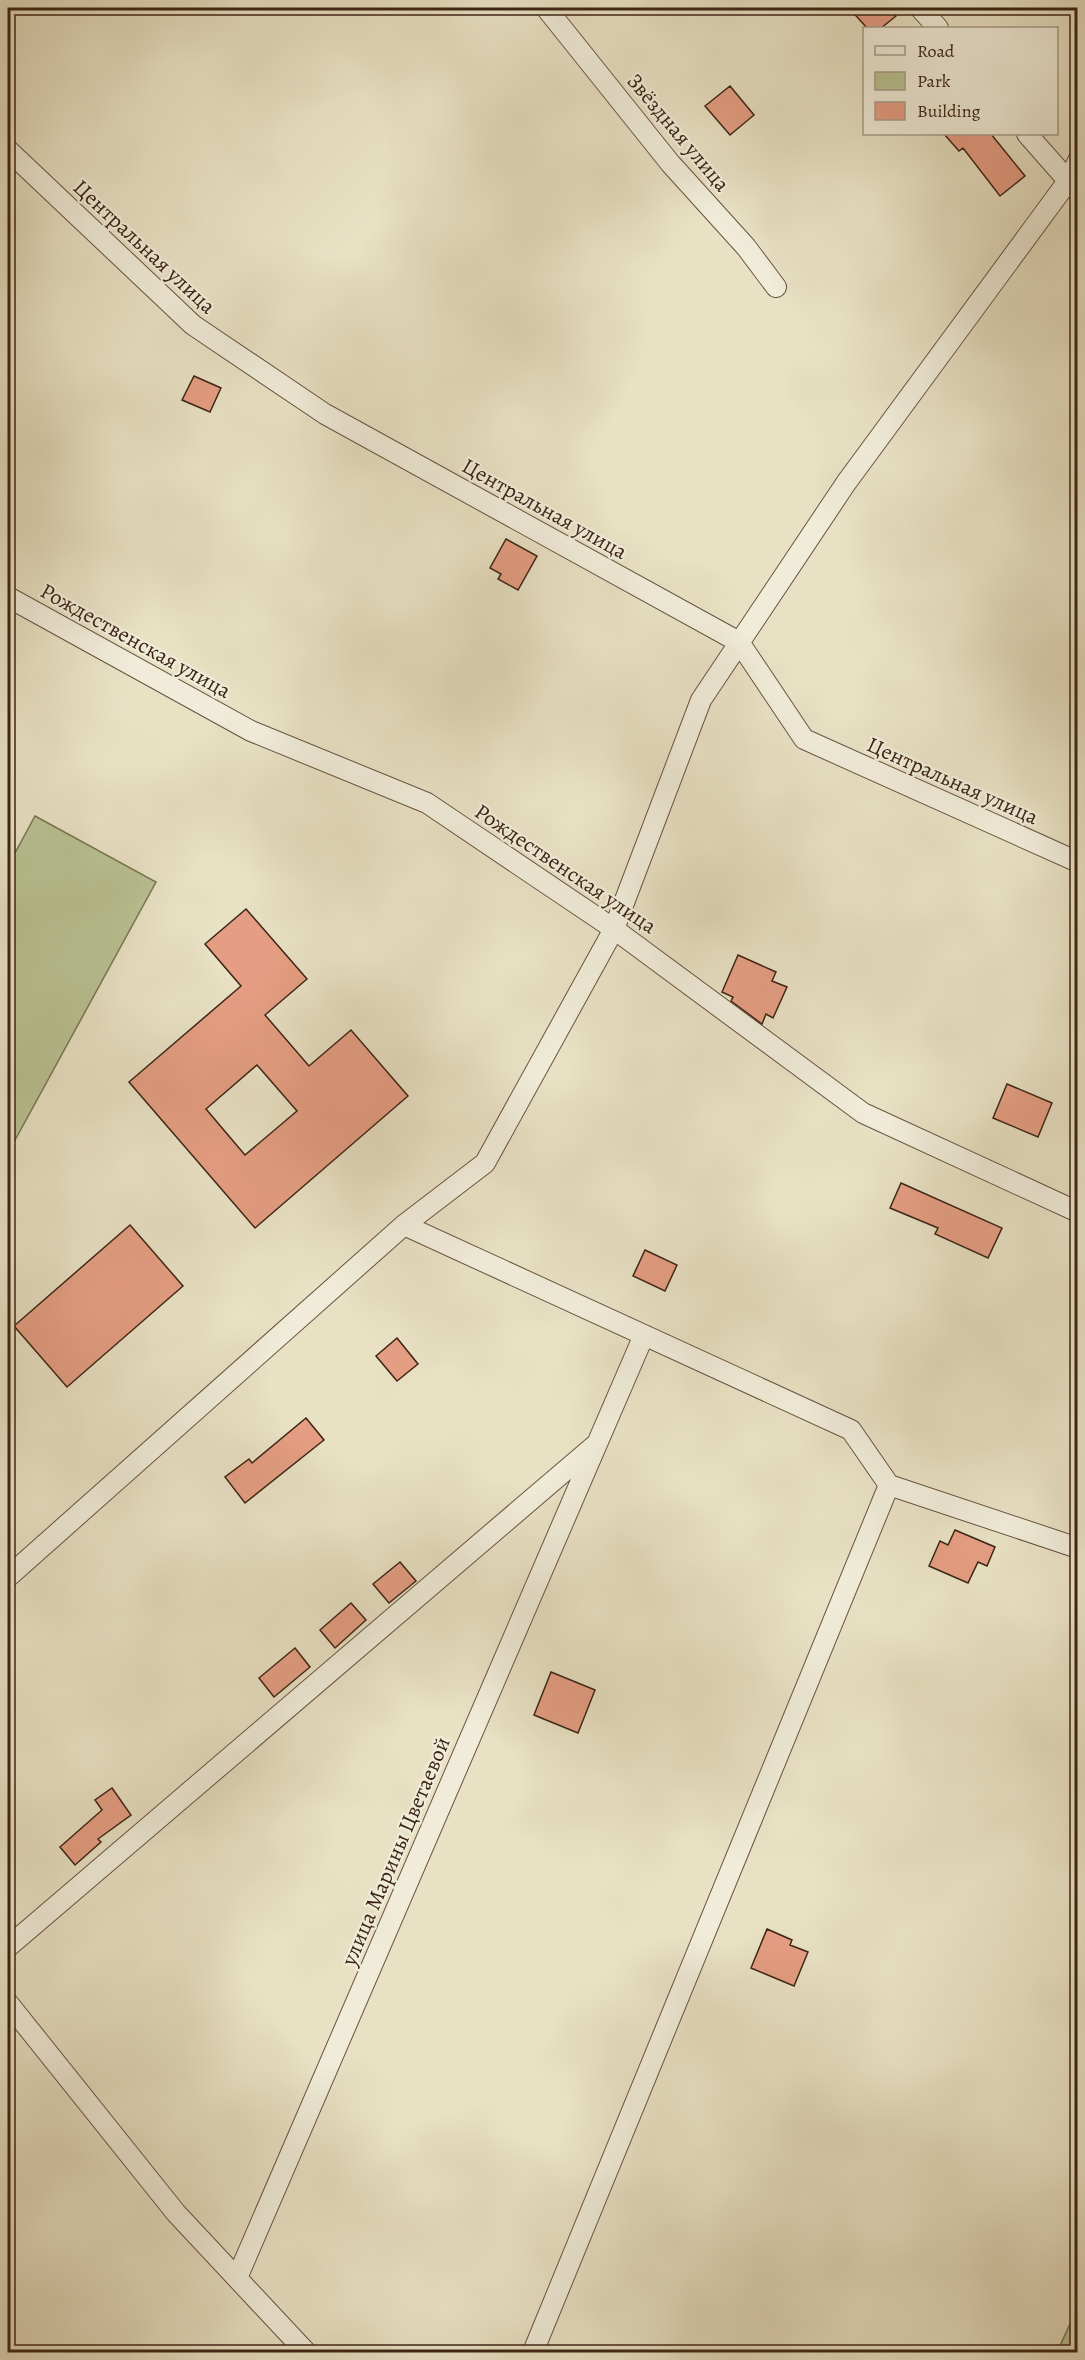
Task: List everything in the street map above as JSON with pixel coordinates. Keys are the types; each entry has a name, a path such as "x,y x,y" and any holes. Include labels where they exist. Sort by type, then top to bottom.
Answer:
{"street":[{"name":"Звёздная улица","path":"546,8 670,163 746,247 777,287"},
{"path":"920,8 937,27"},
{"path":"1028,135 1073,187"},
{"name":"Центральная улица","path":"8,150 193,326 325,414 739,642 804,739 1077,862"},
{"path":"8,1576 404,1225 485,1163 614,929 701,699 846,483 1073,187 1077,161"},
{"name":"Рождественская улица","path":"8,597 251,731 427,802 614,929 863,1113 1077,1212"},
{"path":"404,1225 852,1430 889,1485 1077,1548"},
{"name":"улица Марины Цветаевой","path":"237,2278 644,1335"},
{"name":"улица Марины Цветаевой","path":"8,1947 597,1443"},
{"path":"533,2352 889,1485"},
{"path":"8,2003 176,2213 306,2352"}],"green space":[{"path":"35,816 156,882 8,1153 8,866"},
{"path":"1077,2309 1077,2352 1057,2352"}],"building":[{"path":"849,8 889,8 896,16 882,27 866,27"},
{"path":"730,86 754,115 730,135 705,106"},
{"path":"945,135 992,135 1025,176 1000,196 963,148 959,151"},
{"path":"194,376 221,388 210,412 182,400"},
{"path":"506,539 537,556 518,590 498,579 501,574 490,568"},
{"path":"246,909 307,979 265,1015 309,1066 351,1030 408,1096 255,1228 129,1082 241,986 205,944","holes":["257,1065 297,1111 245,1155 206,1109"]},
{"path":"738,955 776,972 772,981 787,987 773,1018 766,1014 762,1024 731,1001 733,997 722,992"},
{"path":"1007,1084 1052,1103 1038,1137 993,1118"},
{"path":"901,1183 1002,1228 988,1258 935,1234 938,1228 890,1208"},
{"path":"130,1225 183,1286 67,1387 14,1326"},
{"path":"645,1250 677,1265 665,1291 633,1276"},
{"path":"397,1338 418,1364 397,1381 376,1356"},
{"path":"306,1418 324,1440 245,1503 225,1477 249,1459 252,1463"},
{"path":"955,1530 995,1547 987,1566 978,1562 968,1583 929,1566 940,1541 948,1545"},
{"path":"400,1562 416,1581 389,1603 373,1584"},
{"path":"351,1603 366,1620 335,1648 320,1630"},
{"path":"295,1648 310,1667 274,1697 259,1678"},
{"path":"551,1672 595,1690 578,1733 534,1715"},
{"path":"112,1788 131,1815 98,1839 101,1842 75,1865 60,1847 102,1810 95,1800"},
{"path":"767,1929 792,1940 790,1945 808,1952 794,1986 751,1968"}]}
